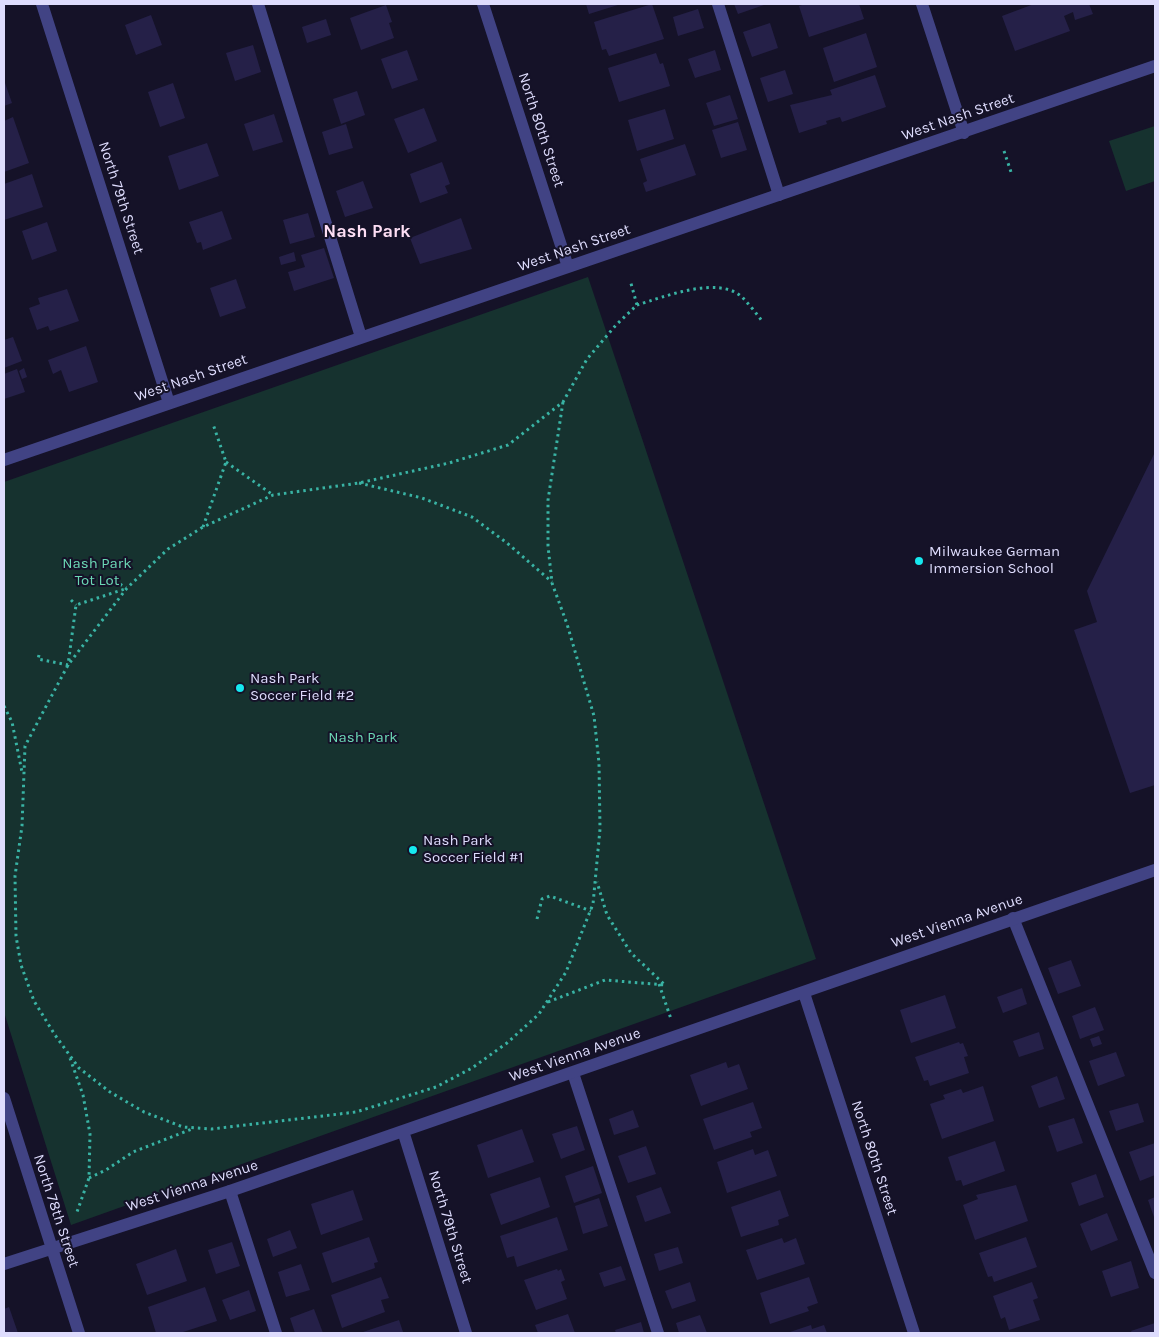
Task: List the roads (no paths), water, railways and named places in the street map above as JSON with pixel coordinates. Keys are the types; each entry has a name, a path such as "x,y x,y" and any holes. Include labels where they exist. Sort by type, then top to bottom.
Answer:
{"street":[{"name":"North 79th Street","path":"42,4 169,403"},
{"path":"258,4 361,337"},
{"name":"North 80th Street","path":"483,4 568,267"},
{"path":"718,4 779,195"},
{"path":"922,4 964,133"},
{"name":"West Nash Street","path":"4,460 964,133 1155,66"},
{"name":"West Vienna Avenue","path":"4,1264 230,1191 1155,870"},
{"path":"1013,918 1155,1273"},
{"name":"North 80th Street","path":"804,993 914,1333"},
{"path":"573,1073 658,1333"},
{"name":"North 78th Street","path":"4,1098 79,1333"},
{"name":"North 79th Street","path":"403,1131 466,1333"},
{"path":"230,1191 276,1333"}],"place":[{"name":"Milwaukee German Immersion School","path":"919,561"},
{"name":"Nash Park Soccer Field #2","path":"240,688"},
{"name":"Nash Park Soccer Field #1","path":"413,850"}],"district":[{"name":"Nash Park","path":"367,232"}],"park label":[{"name":"Nash Park Tot Lot","path":"97,572"}]}
